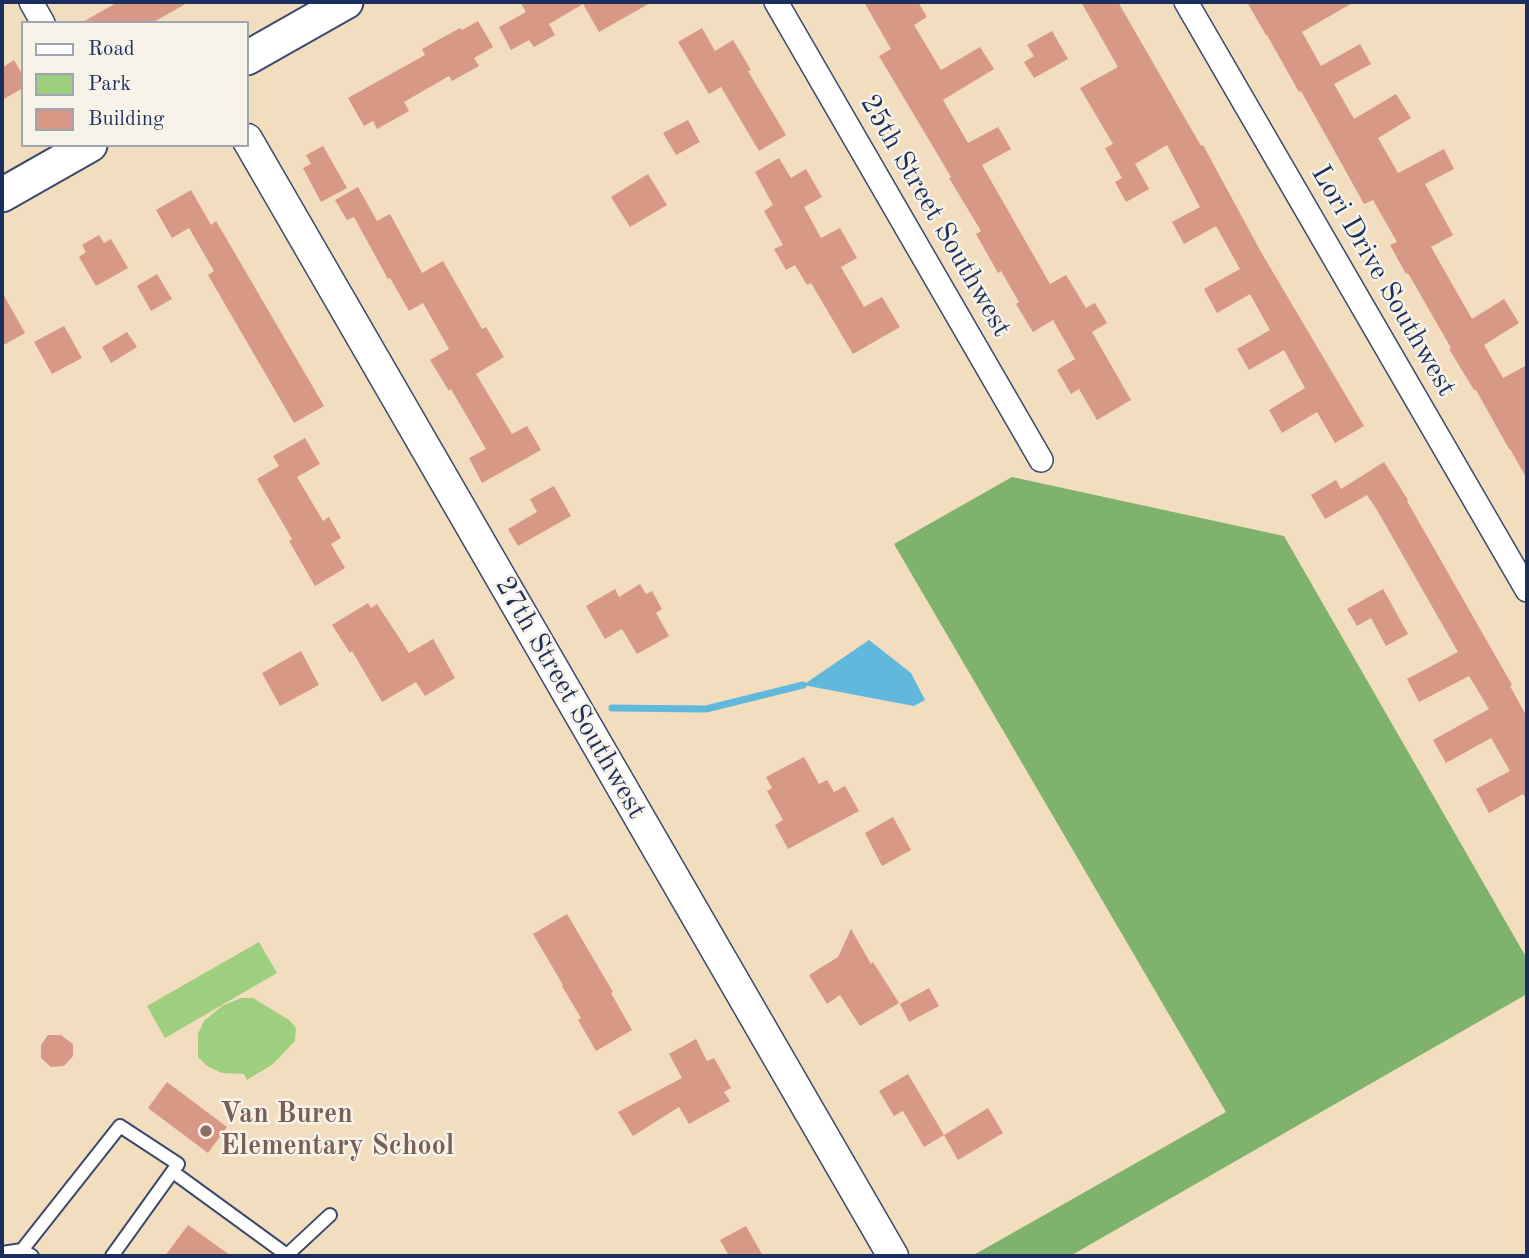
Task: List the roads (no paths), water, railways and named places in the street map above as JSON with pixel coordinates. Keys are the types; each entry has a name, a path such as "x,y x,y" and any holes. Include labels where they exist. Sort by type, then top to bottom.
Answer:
{"main road":[{"path":"248,57 346,2"},
{"path":"2,195 86,147"}],"street":[{"path":"31,2 42,21"},
{"name":"25th Street Southwest","path":"776,2 1041,460"},
{"name":"Lori Drive Southwest","path":"1186,2 1527,590"},
{"name":"27th Street Southwest","path":"248,141 893,1256"}],"lane":[{"path":"2,1253 27,1253 120,1126 178,1164 112,1256"},
{"path":"173,1172 287,1255 330,1214"}],"water":[{"path":"869,640 911,673 925,700 914,706 803,685"}],"waterway":[{"path":"612,708 706,709 803,685"}],"place":[{"name":"Van Buren Elementary School","path":"206,1131"}]}
